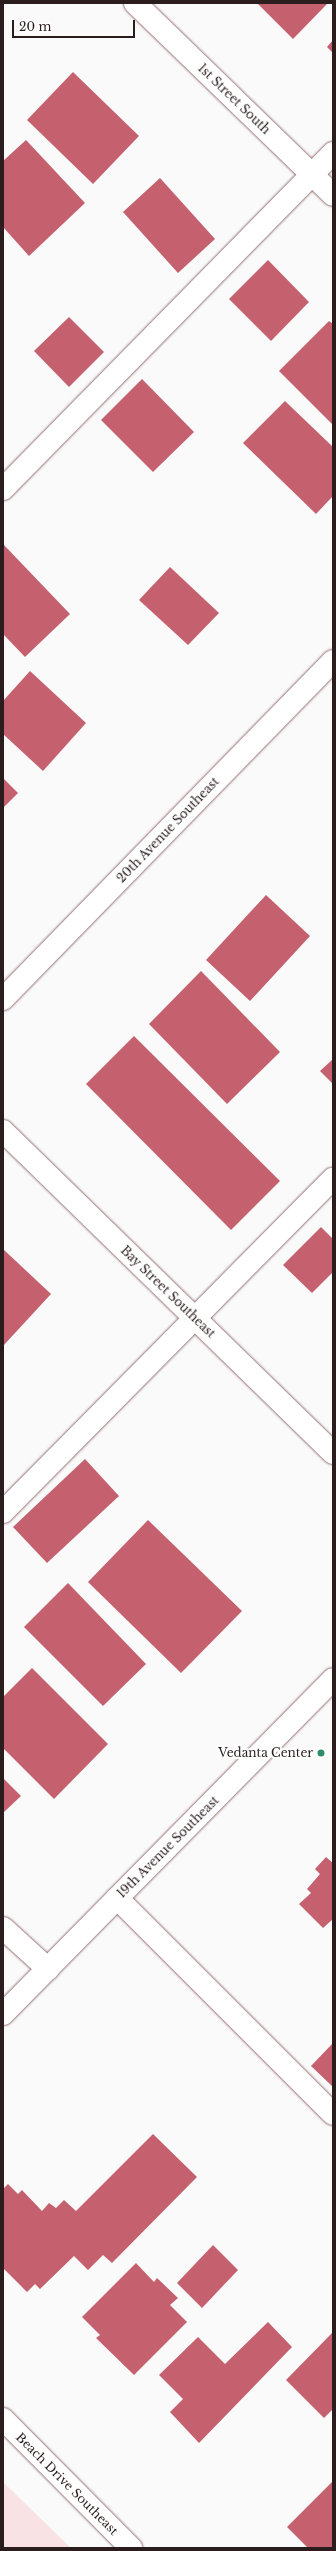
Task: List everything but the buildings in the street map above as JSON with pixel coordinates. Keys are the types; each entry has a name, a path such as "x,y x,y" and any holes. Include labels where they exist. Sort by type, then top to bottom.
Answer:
{"street":[{"name":"1st Street South","path":"135,3 333,195"},
{"path":"3,490 333,153"},
{"name":"20th Avenue Southeast","path":"3,998 333,661"},
{"name":"Bay Street Southeast","path":"3,1131 333,1453"},
{"path":"3,1512 333,1179"},
{"name":"19th Avenue Southeast","path":"3,2014 333,1679"},
{"path":"117,1898 333,2114"},
{"path":"3,1928 48,1969"},
{"name":"Beach Drive Southeast","path":"3,2420 131,2548"}],"shaded area":[{"path":"3,2482 71,2548 3,2548"}],"place":[{"name":"Vedanta Center","path":"321,1753"}]}
